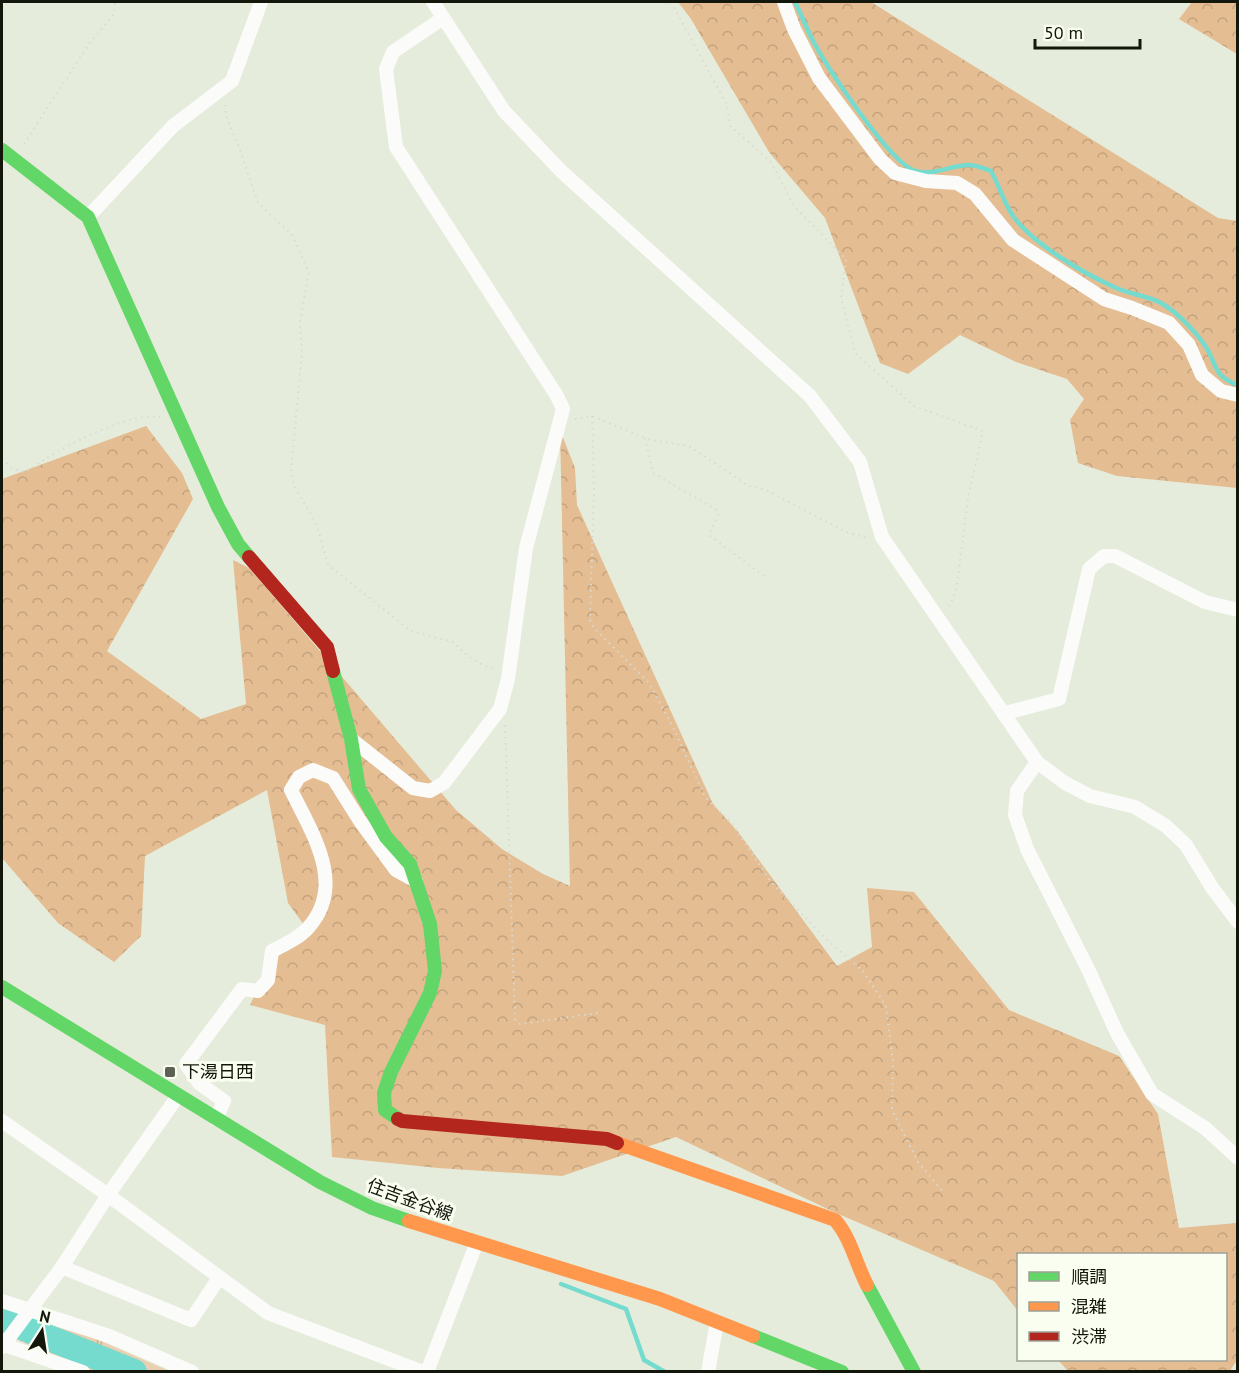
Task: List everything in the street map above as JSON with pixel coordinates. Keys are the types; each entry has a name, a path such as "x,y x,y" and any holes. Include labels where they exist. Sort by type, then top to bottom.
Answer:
{"street":[{"path":"88,217 173,126 232,81 261,2"},
{"path":"433,2 504,111 561,171 810,396 860,462 882,537 1037,762 1065,783 1090,796 1135,807 1166,826 1186,845 1213,889 1238,922"},
{"path":"784,2 794,29 819,78 880,159 895,173 926,181 957,183 975,194 1013,240 1104,299 1168,323 1189,345 1202,375 1221,391 1238,395"},
{"path":"351,739 413,788 430,791 444,783 500,709 509,672 526,548 563,409 557,396 396,147 386,69 393,52 443,18"},
{"path":"2,150 88,217 178,420 218,507 238,544 327,647 351,739 359,789 386,837 410,864 430,924 435,971 430,993 391,1072 384,1093 385,1110 402,1120 607,1139 835,1220 844,1230 858,1268 914,1371"},
{"path":"1005,713 1059,699 1089,569 1104,556 1115,556 1205,602 1238,610"},
{"path":"1037,762 1017,791 1015,815 1027,849 1117,1032 1152,1094 1205,1128 1238,1158"},
{"path":"216,1119 224,1101 199,1083 186,1064 242,989 258,991 268,980 273,951 308,929 322,906 327,888 325,868 315,839 291,790 299,777 313,770 333,778 360,821 396,870 416,882"},
{"name":"住吉金谷線","path":"4,993 320,1182 372,1208 660,1299 842,1371"},
{"path":"83,1371 2,1345 62,1267 108,1195 178,1096"},
{"path":"2,1121 108,1195 268,1313 425,1371 477,1242"},
{"path":"62,1267 191,1320 219,1278"},
{"path":"2,1300 109,1336 192,1371"},
{"path":"708,1371 717,1322"}],"path":[{"path":"14,159 89,44 114,14 115,2"},
{"path":"671,2 727,105 730,126 771,162 793,205 846,259 841,298 855,353 914,406 983,431 968,498 956,592 940,624"},
{"path":"222,88 226,116 258,203 292,235 309,272 300,322 302,352 291,471 294,486 317,525 328,565 411,631 453,642 469,657 487,667 509,672"},
{"path":"2,459 13,469 24,472 112,426 149,415 178,420"},
{"path":"561,417 573,419 592,416 645,438 689,446 748,486 766,490 846,532 886,543"},
{"path":"592,416 594,488 590,620 594,628 649,683 672,725 705,797 731,822 771,882 825,938 863,970 886,1006 892,1062 892,1110 918,1162 943,1192"},
{"path":"645,438 653,473 717,510 718,515 709,534 768,579"},
{"path":"500,709 505,715 515,1019 520,1024 598,1013"}],"green space":[{"path":"678,2 871,2 1218,218 1237,221 1237,488 1117,476 1078,463 1070,420 1084,399 1067,379 1016,362 960,335 908,374 880,363 825,218 769,152 691,19"},
{"path":"1192,2 1237,2 1237,54 1179,19"},
{"path":"146,426 182,473 193,499 107,651 201,719 246,704 233,560 249,568 456,810 502,849 543,874 570,886 560,430 575,468 577,505 713,804 739,833 837,966 872,947 867,888 914,892 1009,1010 1119,1056 1158,1114 1179,1228 1237,1223 1237,1360 1230,1371 1068,1371 1059,1361 1227,1361 1227,1253 1017,1253 1017,1310 994,1281 836,1213 676,1137 562,1176 438,1168 332,1157 325,1025 250,1005 271,960 307,929 288,903 267,790 145,856 141,936 114,962 58,923 2,858 2,479"},
{"path":"2,1311 94,1338 169,1371 89,1371 2,1333"}],"waterway":[{"path":"795,2 812,39 844,90 875,133 904,164 915,171 922,172 969,165 991,171 1013,216 1033,237 1059,257 1102,281 1156,301 1173,311 1200,339 1219,373 1238,385"},
{"path":"561,1284 626,1309 644,1360 665,1372"},
{"path":"2,1319 134,1372"}],"traffic: fast":[{"path":"2,150 88,217 218,507 238,544 249,557"},
{"path":"333,671 351,739 359,789 386,837 410,864 430,924 435,971 430,993 391,1072 384,1093 385,1110 398,1119"},
{"path":"2,987 320,1182 372,1208 409,1221"},
{"path":"867,1285 914,1372"},
{"path":"753,1336 842,1372"}],"traffic: slow":[{"path":"617,1143 835,1220 849,1243 867,1285"},
{"path":"409,1221 660,1299 753,1336"}],"traffic: jam":[{"path":"249,557 327,647 333,671"},
{"path":"398,1119 607,1139 617,1143"}],"place":[{"name":"下湯日西","path":"170,1072"}]}
